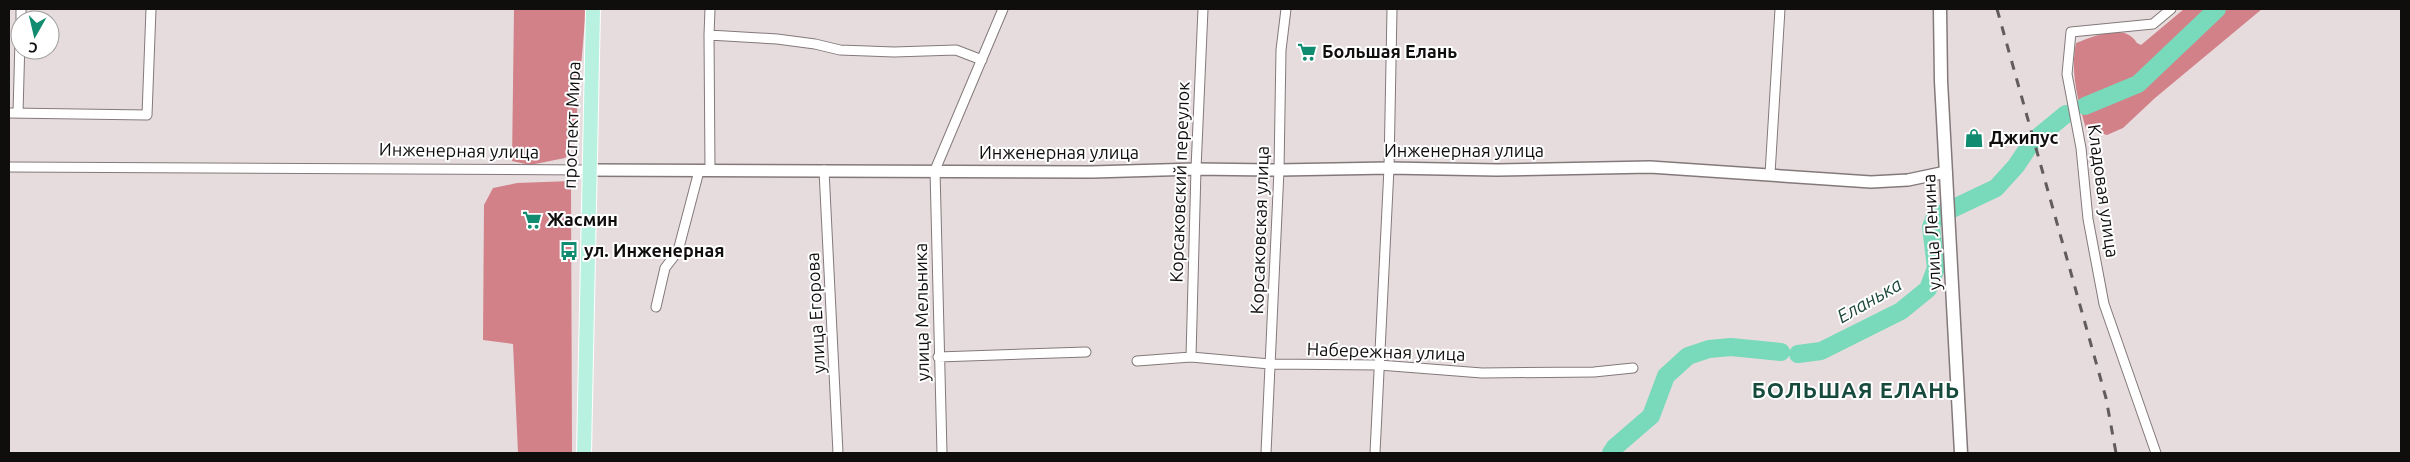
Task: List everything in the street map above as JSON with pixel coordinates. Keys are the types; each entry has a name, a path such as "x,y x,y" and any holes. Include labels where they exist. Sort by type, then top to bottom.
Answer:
{"main road":[{"name":"проспект Мира","path":"584,453 593,9"},
{"name":"улица Ленина","path":"1940,9 1941,81 1952,254 1961,453"}],"street":[{"path":"18,60 13,113 147,115 151,9"},
{"path":"656,307 665,268 678,252 704,171 710,9"},
{"path":"935,170 1003,9"},
{"name":"Корсаковский переулок","path":"1191,357 1196,168 1203,9"},
{"name":"Корсаковская улица","path":"1266,453 1279,170 1282,50 1286,9"},
{"path":"1375,453 1389,168 1392,9"},
{"path":"1770,174 1780,9"},
{"name":"Кладовая улица","path":"2156,453 2104,304 2088,219 2081,148 2067,74 2071,32 2154,24 2171,9"},
{"path":"709,35 777,39 815,44 840,50 894,52 956,50 982,60"},
{"name":"Инженерная улица","path":"9,167 1092,172 1196,168 1497,170 1650,167 1871,182 1908,180 1946,172"},
{"name":"улица Егорова","path":"824,170 838,453"},
{"name":"улица Мельника","path":"935,170 938,357 942,453"},
{"path":"938,357 1086,352"},
{"name":"Набережная улица","path":"1137,361 1191,357 1270,364 1379,365 1482,373 1594,372 1633,368"}],"shaded area":[{"path":"514,9 586,9 574,146 565,158 530,165 512,161"},
{"path":"2184,9 2262,9 2155,98 2123,128 2107,135 2086,129 2074,76 2076,43 2100,34 2117,32 2125,33 2141,45"},
{"path":"571,181 572,453 518,453 513,344 483,340 484,205 493,188 517,183"}],"waterway":[{"name":"Еланька","path":"2085,106 2138,84 2217,9"},
{"name":"Еланька","path":"1798,354 1821,351 1901,311 1928,289 1936,268 1931,227 1935,217 1996,188 2016,166 2032,142 2066,114"},
{"name":"Еланька","path":"1611,453 1615,447 1651,416 1666,376 1688,356 1709,349 1731,347 1781,352"}],"railway":[{"path":"1997,9 2106,398 2116,453"}],"place":[{"name":"Большая Елань","path":"1307,52"},
{"name":"Джипус","path":"1974,138"},
{"name":"Жасмин","path":"532,220"},
{"name":"ул. Инженерная","path":"569,251"}],"district":[{"name":"БОЛЬШАЯ ЕЛАНЬ","path":"1856,390"}]}
